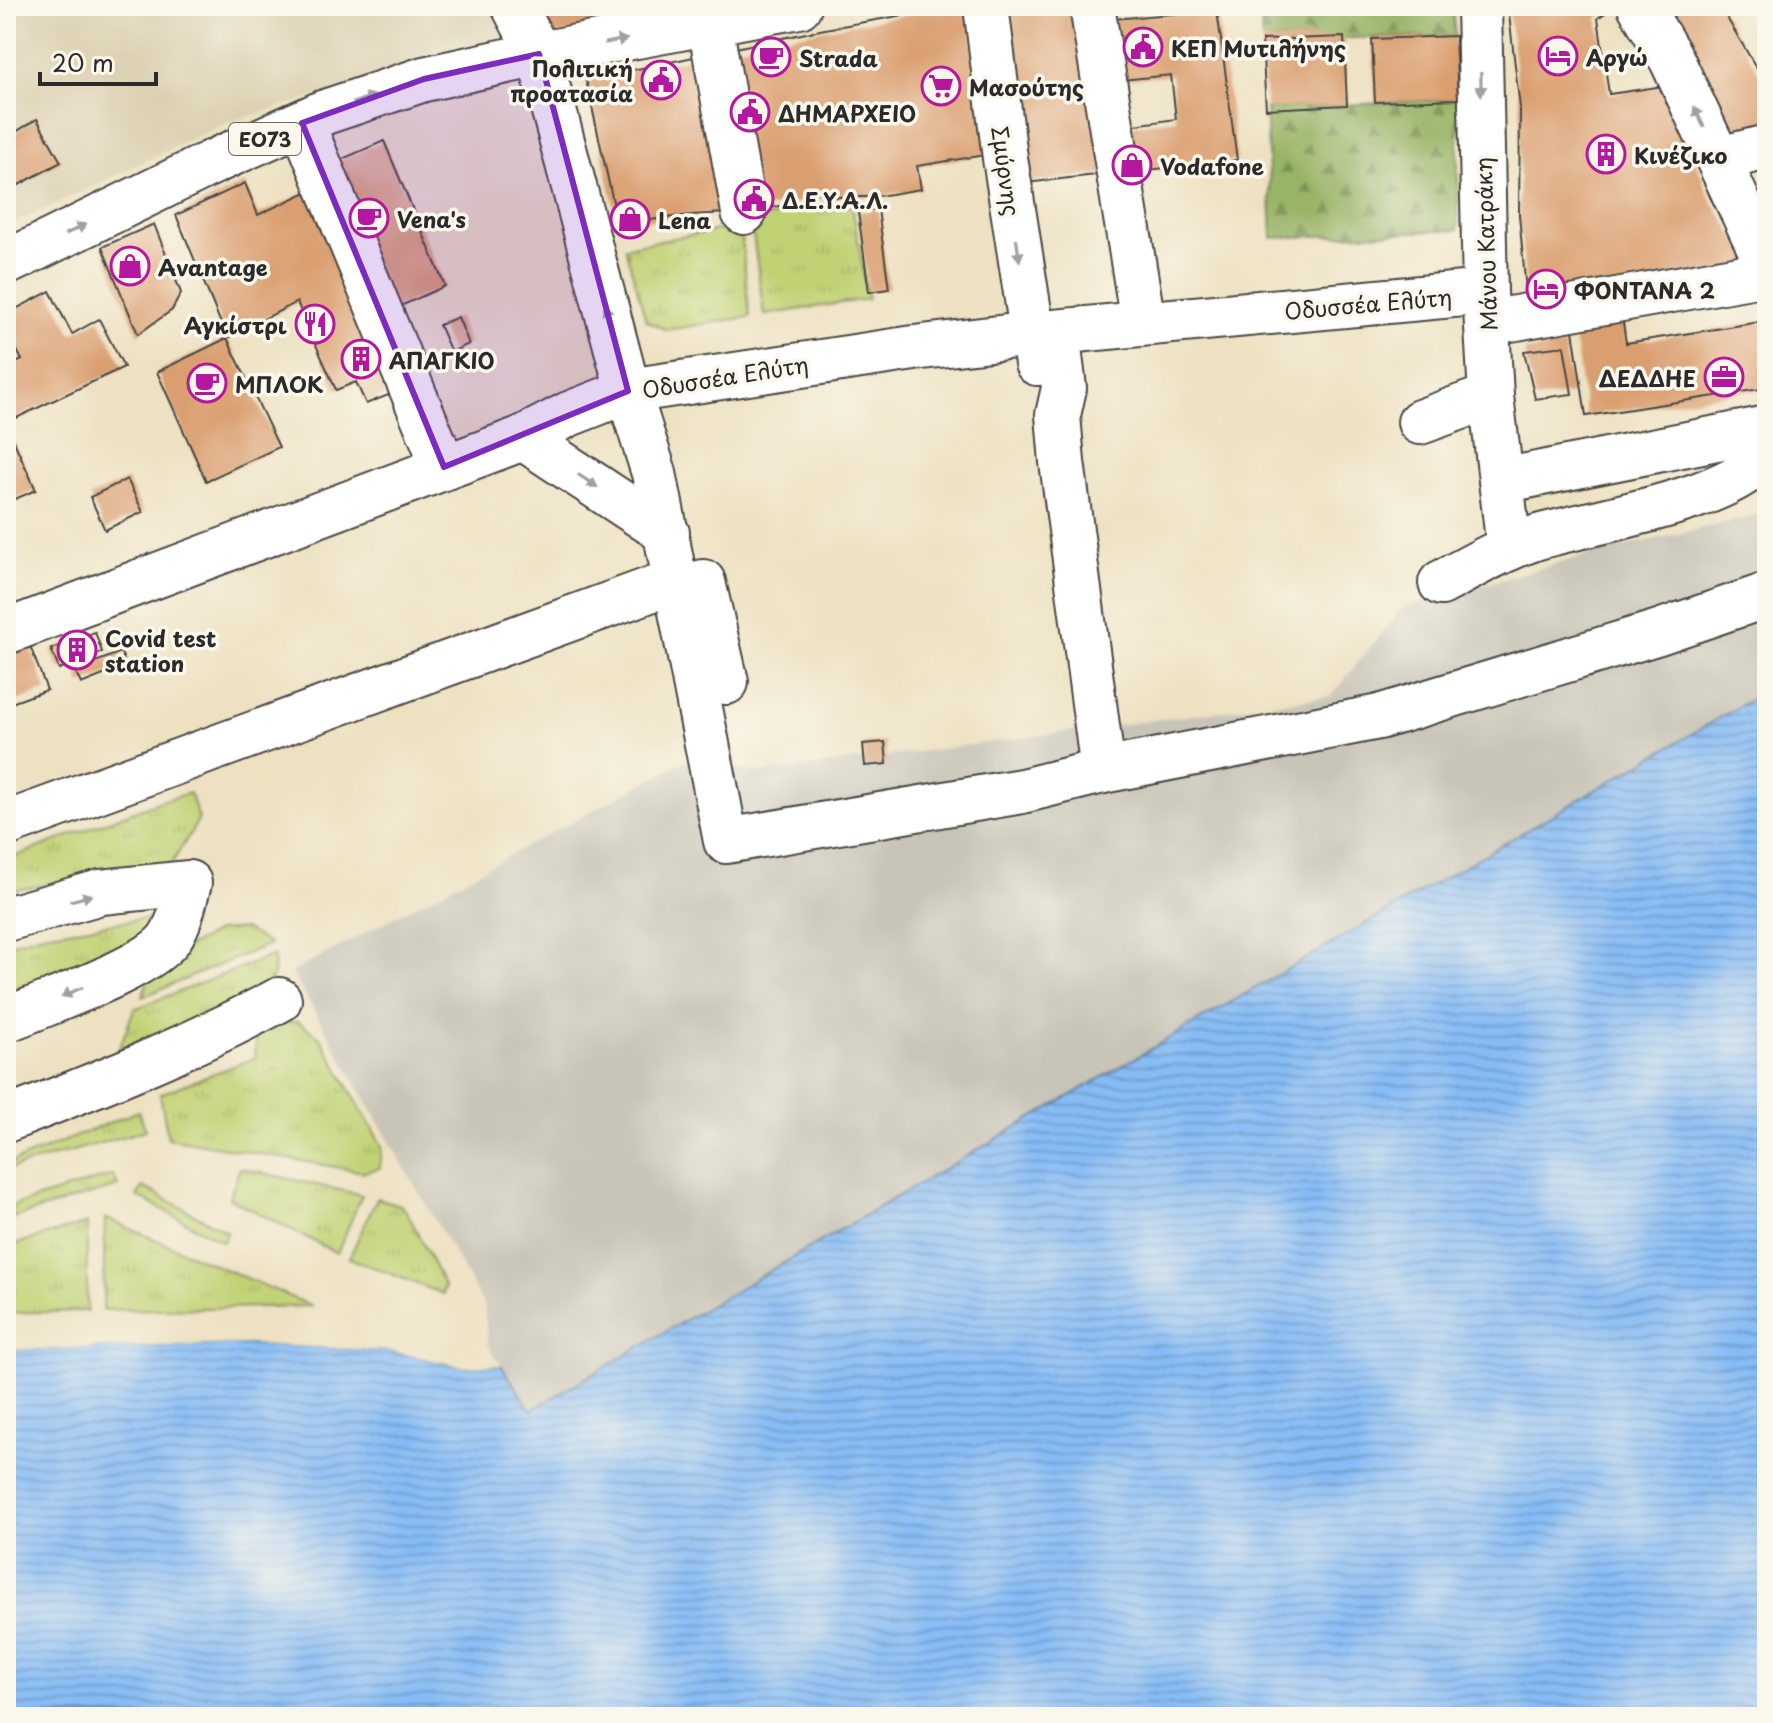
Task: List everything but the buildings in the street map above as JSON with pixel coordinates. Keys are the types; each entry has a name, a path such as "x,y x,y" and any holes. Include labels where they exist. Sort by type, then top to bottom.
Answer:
{"street":[{"path":"514,6 539,54 628,391 654,473 726,841 1022,791 1103,771 1379,717 1659,632 1767,595"},
{"name":"ΕΟ73","path":"6,263 215,161 325,112 424,79 539,54 799,6"},
{"name":"Σμύρνης","path":"986,6 1007,173 1045,333 1041,390 1058,415 1103,771"},
{"path":"1092,6 1143,323"},
{"name":"Μάνου Κατράκη","path":"1479,6 1486,308 1491,396 1509,548"},
{"path":"1640,6 1672,60 1767,264"},
{"path":"710,24 744,212"},
{"path":"302,123 444,467"},
{"path":"1719,159 1767,147"},
{"name":"Οδυσσέα Ελύτη","path":"6,632 523,438 569,414 628,391 914,348 1045,333 1143,323 1486,308 1767,273"},
{"path":"1420,422 1491,396"},
{"path":"1502,481 1767,428"},
{"path":"523,438 667,533"},
{"path":"1441,583 1509,548 1587,524 1660,508 1728,483 1760,460 1767,446"},
{"path":"654,473 682,484 726,682 689,659"},
{"path":"6,824 674,581"},
{"path":"6,919 101,892 189,883 179,920 170,939 143,962 6,1020"},
{"path":"6,1120 117,1076 279,1000"}],"highlighted area":[{"path":"539,54 628,391 444,467 302,123 424,79"}],"shaded area":[{"path":"6,6 494,6 512,38 226,123 6,227"},
{"path":"1767,513 1767,690 531,1410 488,1345 484,1305 292,972 685,761 763,773 1331,696 1402,608 1584,556"}],"green space":[{"path":"1260,6 1452,6 1455,36 1262,40"},
{"path":"1458,99 1458,230 1272,238 1266,109"},
{"path":"852,205 868,299 764,315 751,219"},
{"path":"740,226 750,317 666,330 646,320 625,247"},
{"path":"190,793 199,819 171,865 6,891 6,860 158,802"},
{"path":"149,918 157,920 153,940 6,993 6,945 42,934"},
{"path":"245,929 270,944 142,997 154,965 218,931"},
{"path":"274,955 273,977 260,992 119,1049 134,1009"},
{"path":"298,1022 320,1037 382,1146 380,1168 364,1172 168,1138 160,1094 254,1058 259,1023"},
{"path":"138,1111 146,1130 6,1170 6,1165"},
{"path":"240,1168 362,1195 337,1253 229,1198"},
{"path":"113,1175 118,1186 6,1220 6,1208"},
{"path":"143,1187 228,1232 223,1242 137,1196"},
{"path":"377,1198 400,1205 407,1212 445,1287 443,1294 349,1258"},
{"path":"105,1218 312,1306 103,1310"},
{"path":"87,1223 87,1311 6,1313 6,1247"}],"water":[{"path":"1767,690 1767,1717 6,1717 6,1350 250,1344 390,1351 465,1367 501,1365 531,1410"}],"pier":[{"path":"250,1340 390,1347 465,1363 499,1361 501,1365 465,1367 390,1351 250,1344 6,1350 6,1346 13,1345"}],"place":[{"name":"ΚΕΠ Μυτιλήνης","path":"1143,47"},
{"name":"Αργώ","path":"1558,56"},
{"name":"Strada","path":"771,57"},
{"name":"Πολιτική προατασία","path":"661,80"},
{"name":"Μασούτης","path":"941,86"},
{"name":"ΔΗΜΑΡΧΕΙΟ","path":"750,112"},
{"name":"Κινέζικο","path":"1606,154"},
{"name":"Vodafone","path":"1132,165"},
{"name":"Δ.Ε.Υ.Α.Λ.","path":"754,199"},
{"name":"Vena's","path":"369,218"},
{"name":"Lena","path":"630,219"},
{"name":"Avantage","path":"130,266"},
{"name":"ΦΟΝΤΑΝΑ 2","path":"1546,289"},
{"name":"Αγκίστρι","path":"315,324"},
{"name":"ΑΠΑΓΚΙΟ","path":"361,359"},
{"name":"ΔΕΔΔΗΕ","path":"1724,377"},
{"name":"ΜΠΛΟΚ","path":"207,383"},
{"name":"Covid test station","path":"77,650"}]}
